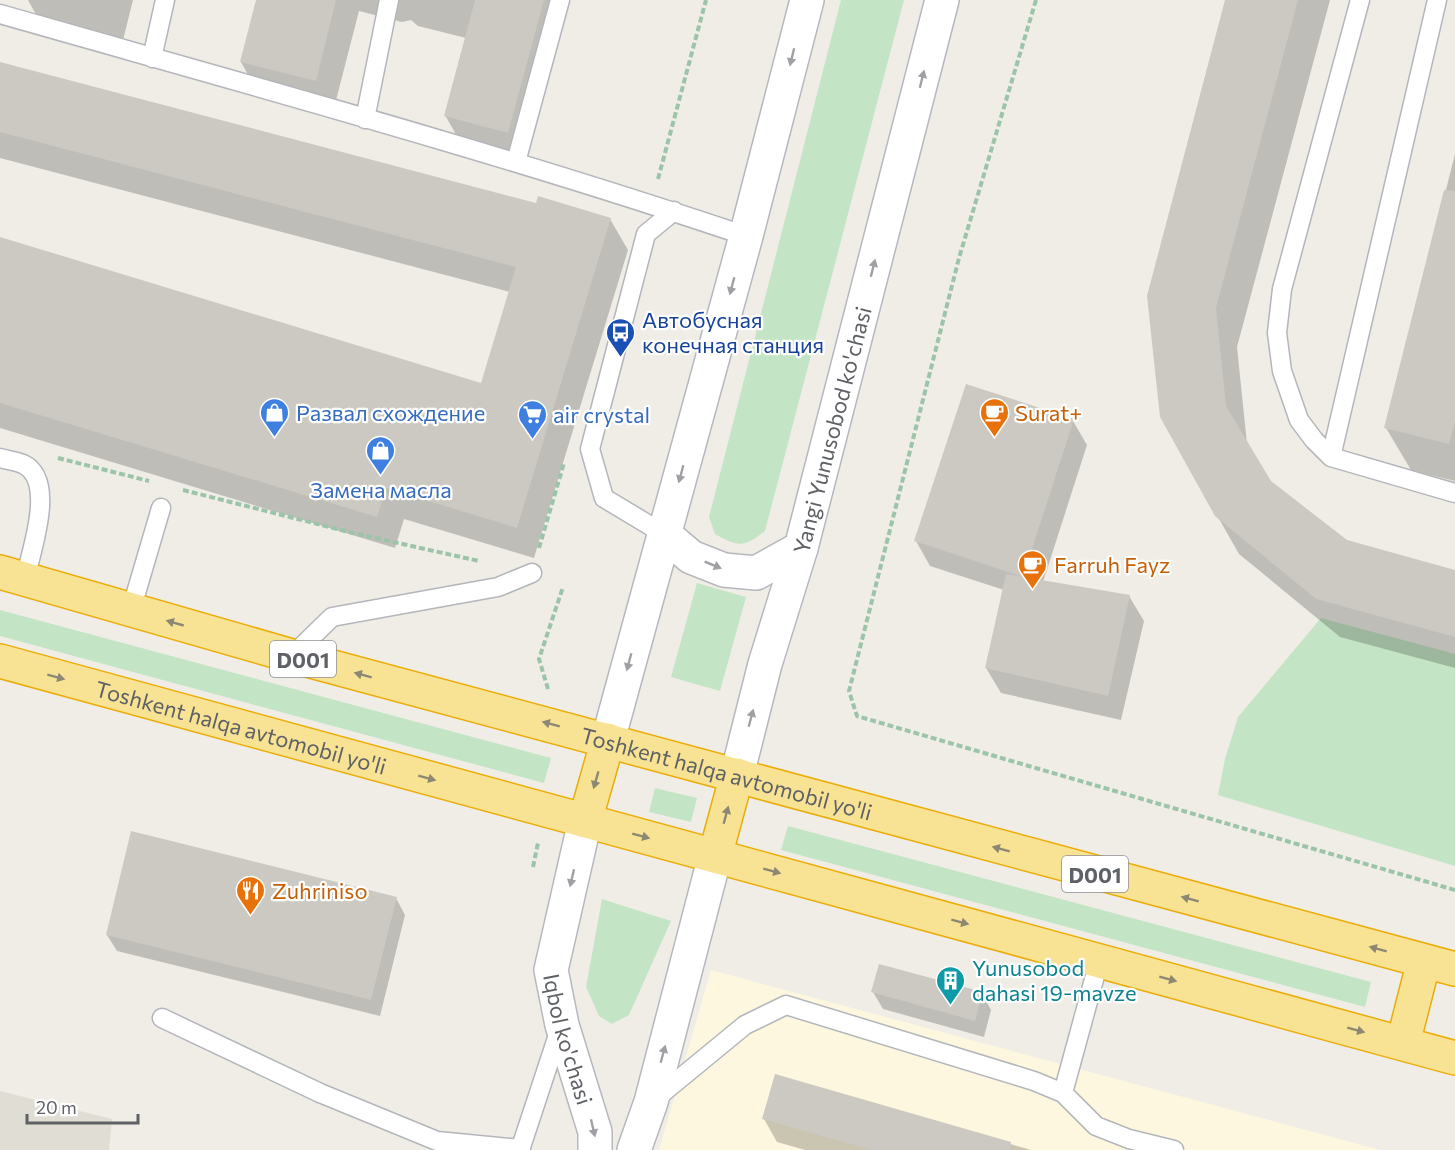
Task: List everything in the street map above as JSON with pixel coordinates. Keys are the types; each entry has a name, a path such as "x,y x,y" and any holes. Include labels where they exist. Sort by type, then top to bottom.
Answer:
{"highway":[{"name":"Toshkent halqa avtomobil yo'li","path":"13,576 292,656 737,775 861,811 1455,969"},
{"name":"Toshkent halqa avtomobil yo'li","path":"0,661 1455,1058"},
{"path":"585,821 608,740"},
{"name":"Yangi Yunusobod ko'chasi","path":"715,856 737,775"},
{"path":"1403,1043 1424,961"}],"main road":[{"path":"608,740 746,236 807,0"},
{"name":"Yangi Yunusobod ko'chasi","path":"737,775 765,664 801,548 942,0"},
{"path":"664,534 691,556 724,570 756,573 801,548"},
{"name":"Iqbol ko'chasi","path":"585,821 551,970 562,1025 595,1132 595,1150"},
{"path":"634,1150 651,1102 715,856"}],"lane":[{"path":"152,58 165,0"},
{"path":"365,119 389,0"},
{"path":"516,162 560,0"},
{"path":"1360,0 1278,311 1277,333 1281,362 1299,420 1330,457 1455,493"},
{"path":"1330,457 1437,0"},
{"path":"0,14 516,162 651,203 746,236"},
{"path":"664,534 604,498 591,449 646,234 674,211"},
{"path":"0,458 25,464 37,478 42,502 13,576"},
{"path":"131,610 161,508"},
{"path":"292,656 332,617 498,587 531,573"},
{"path":"1063,1093 1099,961"},
{"path":"651,1102 745,1025 786,1005 1023,1078 1063,1093 1096,1126 1129,1139 1174,1150"},
{"path":"162,1018 320,1093 436,1141 520,1149 562,1025"}],"path":[{"path":"651,203 706,0"},
{"path":"1036,0 959,258 849,691 857,716 1455,890"},
{"path":"182,490 352,533 531,573 566,457"},
{"path":"57,458 159,484"}],"shaded area":[{"path":"711,970 1381,1150 659,1150"},
{"path":"0,1091 112,1119 109,1150 0,1150"}],"green space":[{"path":"841,0 904,0 765,531 746,543 735,543 715,534 709,517"},
{"path":"697,583 746,597 720,691 671,677"},
{"path":"0,610 551,758 544,783 0,636"},
{"path":"1321,618 1455,654 1455,866 1218,795 1225,759 1238,717"},
{"path":"655,788 697,798 691,822 649,812"},
{"path":"788,826 1371,982 1365,1007 781,850"},
{"path":"602,899 671,921 629,1015 612,1024 599,1016 586,987"}],"building":[{"path":"256,0 336,0 316,81 240,62"},
{"path":"475,0 544,0 508,133 444,116"},
{"path":"1225,0 1298,0 1216,308 1226,406 1271,481 1347,540 1455,570 1455,637 1316,599 1215,516 1160,417 1147,296"},
{"path":"0,62 536,203 538,196 611,218 517,528 386,488 377,517 0,403 0,237 481,383 516,267 0,132"},
{"path":"1444,190 1455,191 1455,421 1449,444 1384,428"},
{"path":"966,384 1074,419 1023,577 914,541"},
{"path":"1006,574 1130,595 1108,696 985,668"},
{"path":"131,831 397,897 371,1000 106,935"},
{"name":"Yunusobod dahasi 19-mavze","path":"879,964 983,992 975,1021 871,992"},
{"path":"775,1074 1011,1142 1010,1150 872,1150 762,1119"}],"place":[{"name":"Автобусная конечная станция","path":"621,358"},
{"name":"Развал схождение","path":"275,438"},
{"name":"Surat+","path":"994,438"},
{"name":"air crystal","path":"532,440"},
{"name":"Замена масла","path":"381,476"},
{"name":"Farruh Fayz","path":"1033,590"},
{"name":"Zuhriniso","path":"251,916"},
{"name":"Yunusobod dahasi 19-mavze","path":"951,1006"}]}
